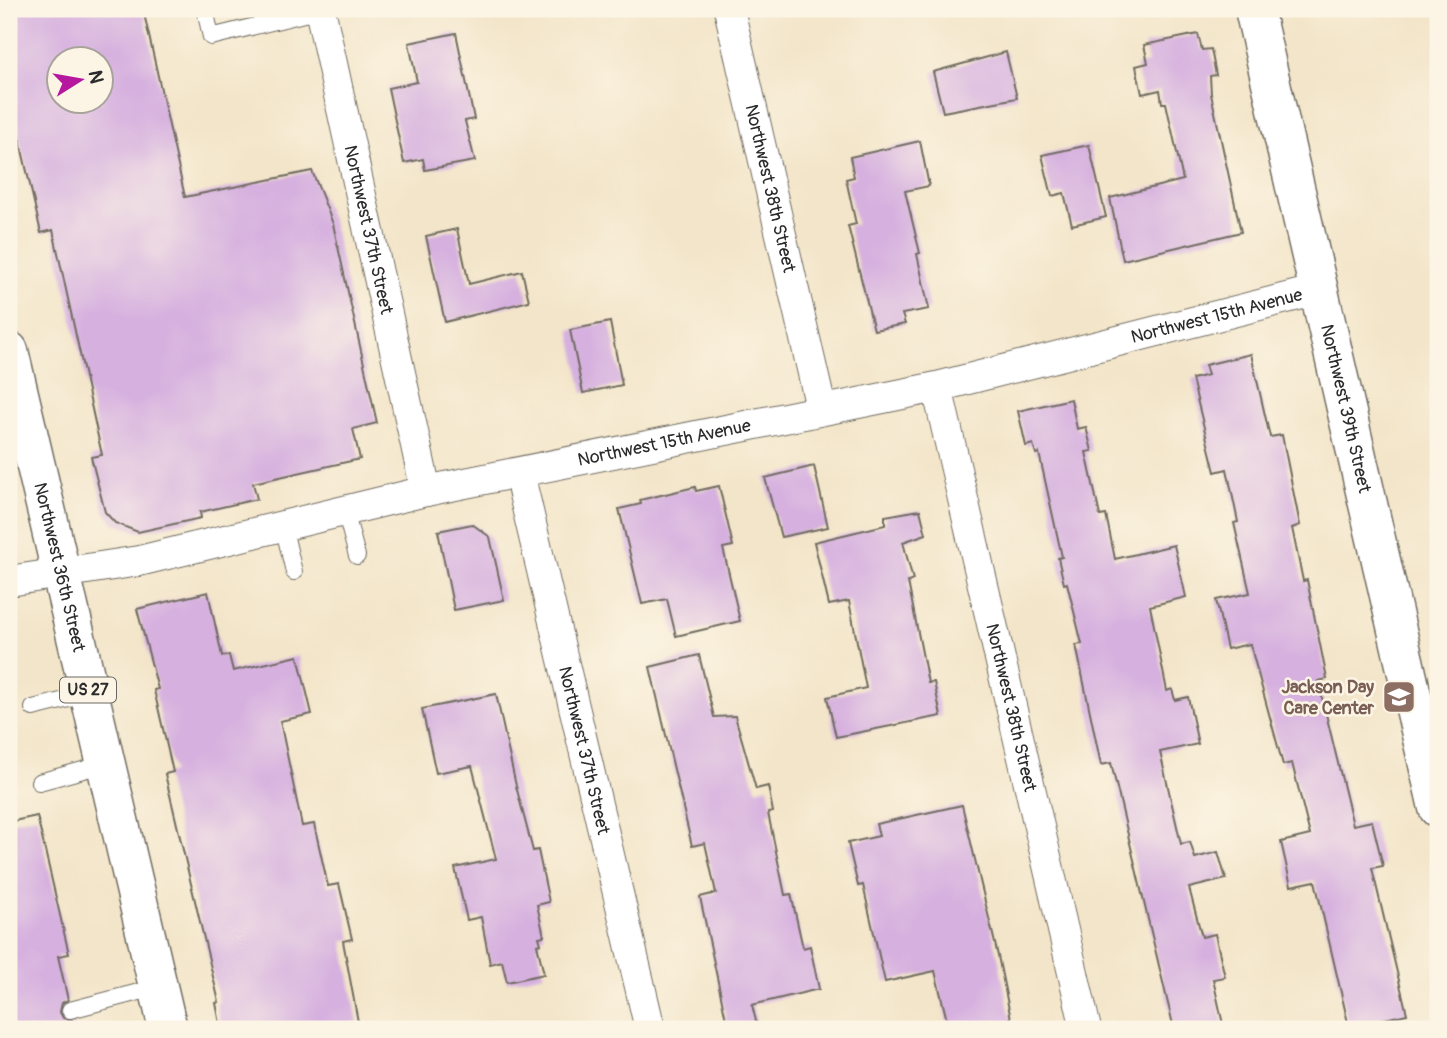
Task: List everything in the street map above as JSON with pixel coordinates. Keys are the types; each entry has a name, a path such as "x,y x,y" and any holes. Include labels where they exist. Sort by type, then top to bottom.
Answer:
{"main road":[{"name":"Northwest 39th Street","path":"1254,9 1438,808"},
{"name":"Northwest 36th Street","path":"9,351 168,1029"}],"street":[{"name":"Northwest 37th Street","path":"320,9 426,491"},
{"name":"Northwest 38th Street","path":"729,9 821,408"},
{"name":"Northwest 15th Avenue","path":"9,581 139,561 426,491 821,408 937,387 1318,290"},
{"name":"Northwest 38th Street","path":"937,387 1086,1029"},
{"name":"Northwest 37th Street","path":"519,473 650,1029"}],"lane":[{"path":"205,9 211,37 320,9"},
{"path":"345,510 357,556"},
{"path":"283,526 294,572"},
{"path":"33,708 89,694"},
{"path":"39,782 105,764"},
{"path":"70,1010 158,987"}],"building":[{"path":"9,9 143,9 185,197 312,171 333,224 377,423 353,429 360,459 253,483 257,499 200,512 201,518 138,532 115,523 105,512 91,457 102,455 53,230 41,233 9,93"},
{"path":"456,33 474,119 465,121 475,161 425,170 423,159 404,163 388,88 417,82 409,43"},
{"path":"1198,34 1202,50 1211,49 1216,75 1210,76 1211,94 1241,232 1123,260 1110,198 1183,180 1166,103 1162,103 1160,90 1142,94 1136,66 1148,63 1144,45"},
{"path":"1006,52 1017,98 943,112 933,72"},
{"path":"920,141 929,186 905,191 920,253 917,254 929,309 902,314 905,324 874,330 848,226 856,224 846,179 854,177 850,157"},
{"path":"1089,145 1106,217 1072,225 1064,193 1052,196 1042,155"},
{"path":"457,229 469,284 522,271 529,301 445,322 426,236"},
{"path":"610,322 622,385 583,393 570,330"},
{"path":"1251,354 1270,437 1282,435 1300,525 1292,528 1303,581 1307,580 1327,679 1318,681 1353,825 1372,821 1383,866 1372,868 1407,1014 1349,1027 1315,881 1291,886 1281,842 1310,835 1292,763 1283,765 1250,644 1227,649 1216,600 1250,593 1234,523 1238,522 1227,469 1215,472 1192,379 1208,375 1205,365"},
{"path":"1071,399 1077,429 1086,427 1092,451 1086,452 1100,516 1106,515 1115,559 1174,545 1186,597 1150,606 1167,691 1172,689 1175,700 1188,697 1198,744 1160,752 1181,844 1190,842 1195,858 1218,852 1226,879 1189,888 1202,937 1215,934 1225,977 1213,979 1224,1029 1174,1029 1111,763 1101,765 1076,645 1082,644 1058,558 1062,557 1039,453 1036,454 1033,444 1026,446 1018,411"},
{"path":"814,466 828,527 781,537 765,478"},
{"path":"719,486 733,546 723,548 740,621 676,636 667,599 642,604 619,509 641,504 640,500 695,487 696,491"},
{"path":"920,510 926,534 903,542 913,580 908,582 928,683 934,682 941,716 836,737 827,697 866,688 849,601 829,605 814,542 885,525 885,516"},
{"path":"472,524 490,537 504,600 454,610 438,531"},
{"path":"208,592 222,656 229,655 233,671 298,656 312,714 280,721 302,826 314,824 328,886 339,884 352,939 343,941 358,1022 325,1029 221,1029 216,1003 219,1002 165,774 173,772 154,690 158,689 137,609"},
{"path":"699,655 714,717 735,716 756,789 768,786 773,812 768,813 785,895 791,894 803,948 810,946 819,989 752,1005 758,1029 728,1029 700,897 716,893 705,843 692,846 650,667"},
{"path":"496,694 516,786 533,851 538,850 549,902 537,905 544,936 539,937 541,944 537,945 544,974 507,982 502,961 490,964 481,917 467,920 455,868 496,859 472,766 436,773 422,709"},
{"path":"962,805 1013,1029 949,1029 935,971 885,982 863,885 858,886 848,843 879,836 876,824"},
{"path":"37,816 69,954 58,956 68,1000 62,1003 60,1012 63,1018 72,1020 74,1029 9,1029 9,822"}],"place":[{"name":"Jackson Day Care Center","path":"1399,697"}]}
